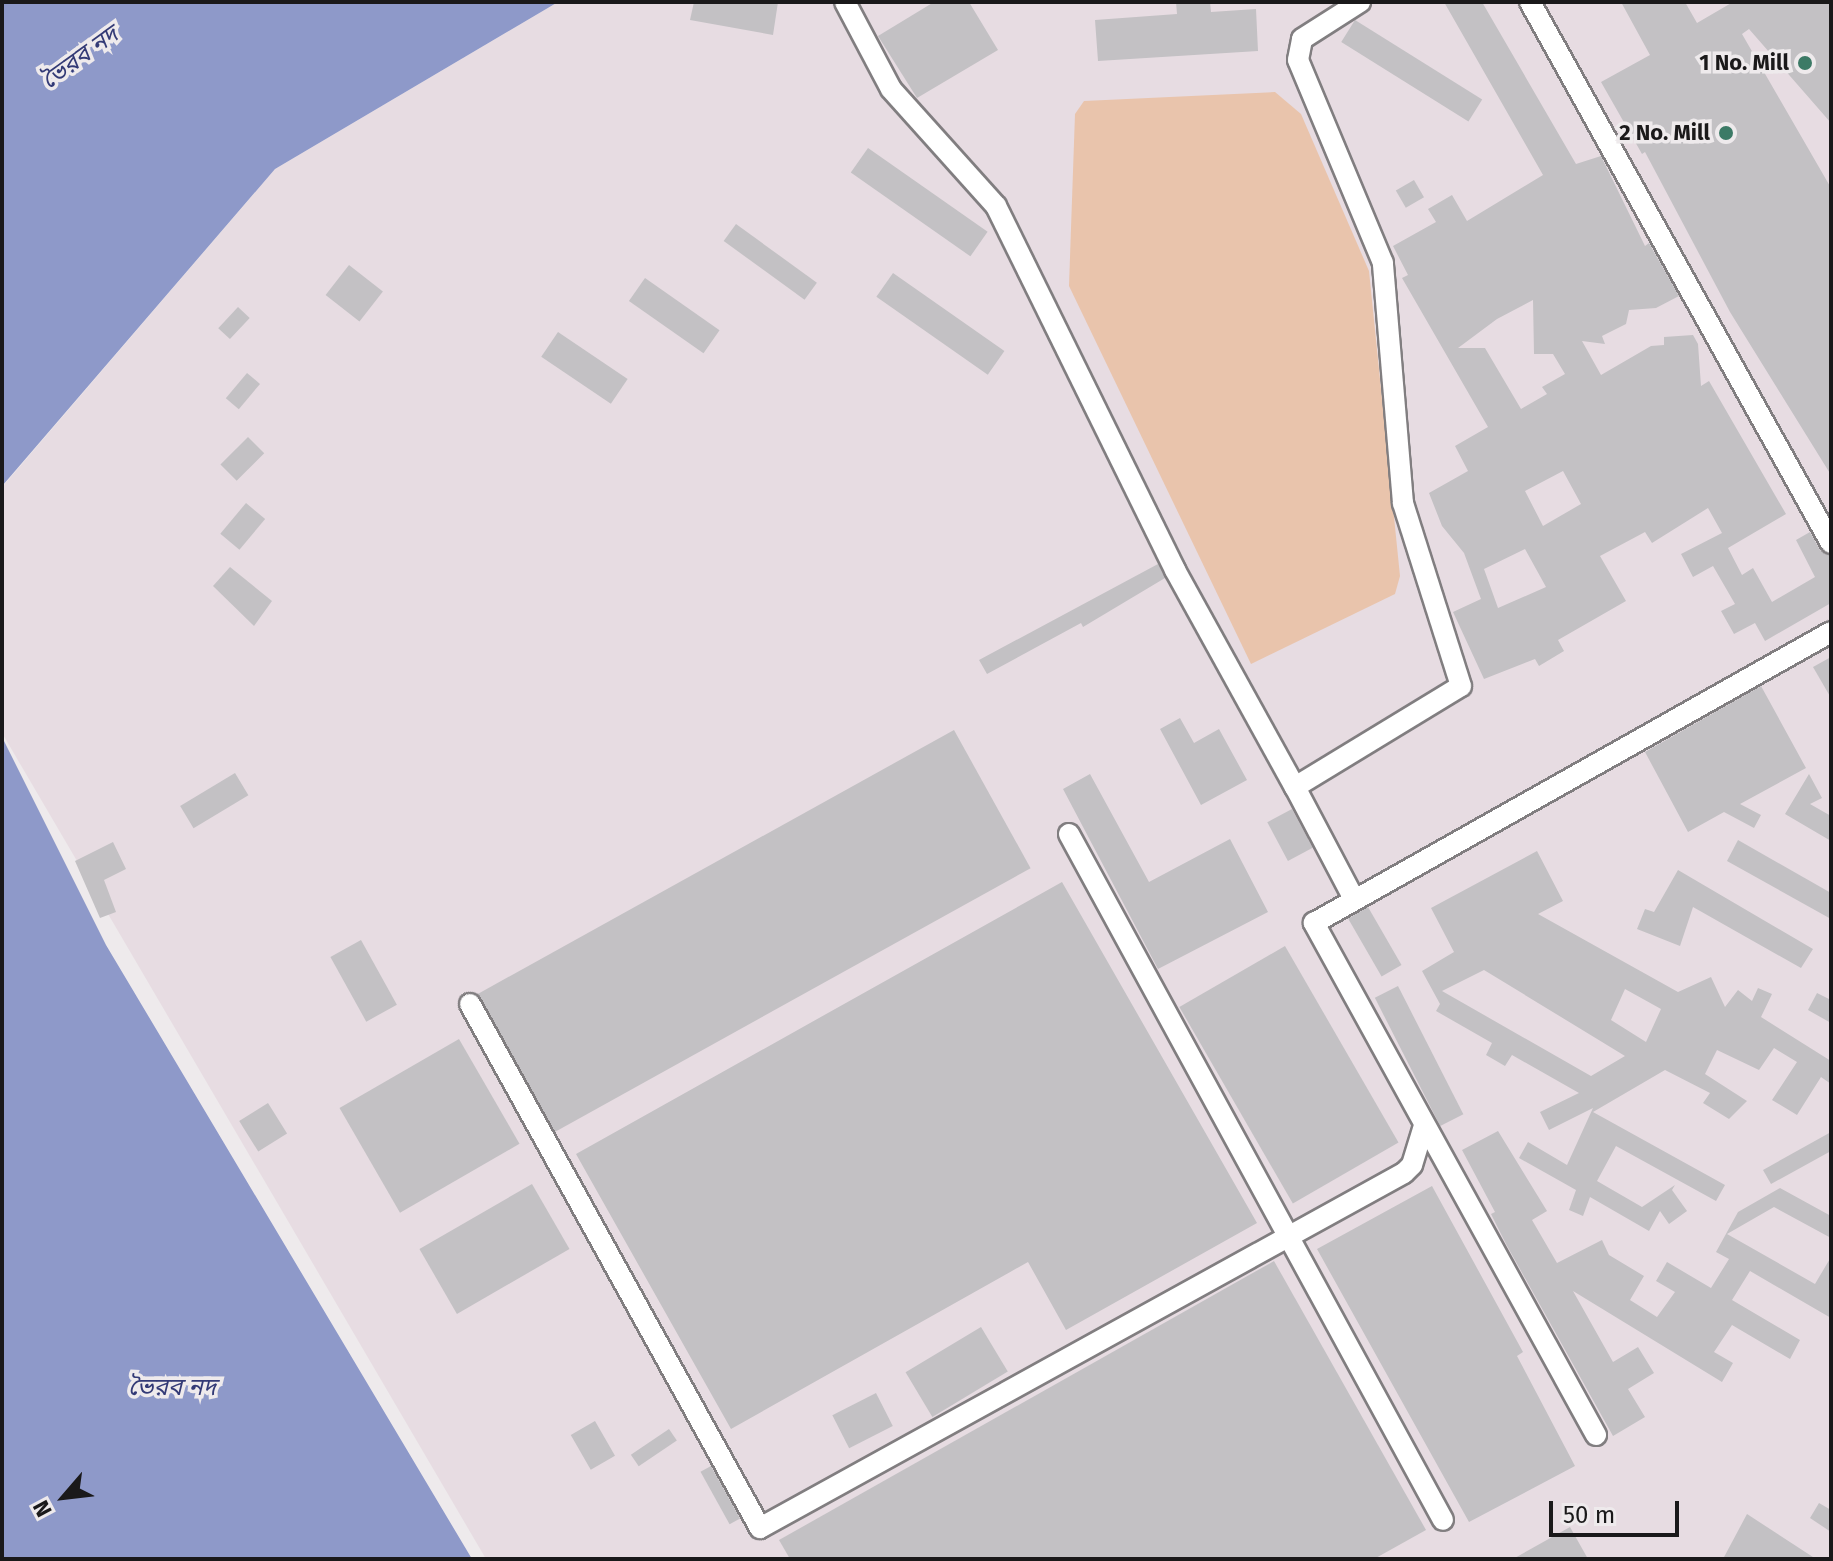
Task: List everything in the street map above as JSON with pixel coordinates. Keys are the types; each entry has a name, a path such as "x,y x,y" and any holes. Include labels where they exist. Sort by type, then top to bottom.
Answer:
{"lane":[{"path":"845,2 891,89 996,206 1175,570 1354,899"},
{"path":"1295,787 1461,686 1403,503 1383,263 1298,60 1302,39 1360,2"},
{"path":"1530,2 1831,543"},
{"path":"1596,1435 1423,1128 1316,928 1317,919 1831,632"},
{"path":"1069,834 1443,1520"},
{"path":"470,1004 760,1528 1286,1235 1404,1173 1412,1165 1423,1128"}],"shaded area":[{"path":"558,2 1831,2 1831,1559 486,1559 2,733 2,498 3,486 275,169"},
{"path":"1275,92 1301,114 1369,271 1400,576 1395,594 1251,664 1069,286 1075,114 1084,101"}],"water":[{"name":"ভৈরব নদ","path":"2,2 558,2 275,169 3,485 2,501"},
{"name":"ভৈরব নদ","path":"2,737 106,945 472,1559 2,1559"}],"building":[{"path":"694,2 778,2 773,35 690,20"},
{"path":"934,2 969,2 998,50 917,98 878,36"},
{"path":"1176,2 1210,2 1211,12 1256,9 1258,51 1098,61 1095,20 1177,14"},
{"path":"1444,2 1482,2 1576,164 1601,156 1645,246 1649,243 1679,296 1656,308 1629,310 1626,324 1602,336 1605,344 1582,341 1601,375 1651,346 1664,345 1664,337 1693,335 1698,344 1701,386 1709,381 1786,514 1728,548 1742,575 1753,568 1772,602 1815,577 1796,540 1810,532 1820,550 1831,556 1831,603 1765,641 1755,623 1734,634 1721,611 1735,604 1713,566 1693,577 1681,554 1722,533 1708,508 1652,543 1645,532 1600,556 1626,601 1558,640 1564,651 1539,666 1535,659 1484,679 1453,612 1481,599 1464,553 1442,526 1429,493 1468,471 1455,446 1488,427 1402,278 1408,275 1393,246 1436,222 1428,209 1452,195 1467,221 1543,175","holes":["1533,300 1534,354 1553,354 1565,374 1542,387 1547,394 1521,409 1485,348 1458,348 1497,319","1563,471 1581,504 1543,526 1525,491","1525,549 1546,587 1498,608 1484,569"]},
{"path":"1621,2 1685,2 1697,23 1733,2 1831,2 1831,123 1749,29 1742,34 1831,188 1831,475 1730,312 1645,152 1642,154 1601,82 1650,55"},
{"path":"1355,20 1482,99 1468,122 1341,42"},
{"path":"868,148 988,232 970,256 851,173"},
{"path":"1414,180 1424,197 1406,208 1396,190"},
{"path":"736,224 817,283 805,300 724,241"},
{"path":"349,265 383,291 359,321 326,295"},
{"path":"893,273 1004,351 988,375 876,297"},
{"path":"645,278 720,330 703,353 629,301"},
{"path":"238,307 250,318 230,339 218,328"},
{"path":"558,332 628,379 611,404 541,357"},
{"path":"247,373 260,384 239,409 226,398"},
{"path":"248,437 264,453 237,481 220,465"},
{"path":"246,503 265,519 239,550 220,534"},
{"path":"1158,564 1165,578 1083,627 1081,623 987,674 979,660"},
{"path":"230,567 272,601 254,626 213,586"},
{"path":"1831,657 1831,698 1813,667"},
{"path":"1761,686 1806,768 1740,804 1761,815 1754,828 1724,812 1688,832 1645,752"},
{"path":"1180,718 1194,743 1219,729 1247,780 1201,805 1160,729"},
{"path":"954,730 1031,868 554,1132 477,994"},
{"path":"235,773 248,795 194,828 180,806"},
{"path":"1090,774 1149,882 1230,839 1268,912 1158,969 1063,789"},
{"path":"1809,774 1822,798 1810,804 1831,816 1831,841 1785,814"},
{"path":"1292,809 1313,848 1288,861 1267,822"},
{"path":"1738,840 1831,893 1831,919 1727,861"},
{"path":"113,842 126,869 104,880 116,912 100,918 75,861"},
{"path":"1537,851 1563,901 1538,914 1678,992 1711,977 1725,1007 1738,990 1752,1001 1758,988 1772,994 1761,1017 1831,1061 1831,1084 1821,1077 1797,1115 1772,1100 1797,1062 1774,1048 1759,1070 1717,1050 1705,1074 1747,1101 1729,1119 1703,1103 1710,1093 1665,1070 1593,1112 1725,1185 1716,1201 1616,1146 1597,1181 1642,1207 1675,1185 1672,1190 1687,1211 1669,1224 1660,1211 1649,1231 1590,1197 1583,1216 1569,1210 1576,1190 1519,1158 1528,1142 1567,1165 1593,1108 1549,1130 1540,1112 1579,1093 1512,1055 1505,1066 1486,1055 1492,1043 1436,1011 1440,1004 1422,971 1454,952 1431,908","holes":["1484,970 1625,1056 1591,1076 1442,991","1625,989 1661,1009 1646,1042 1611,1020"]},
{"path":"1678,870 1813,949 1801,968 1693,907 1680,946 1637,929 1645,909 1654,912"},
{"path":"1062,882 1257,1223 1066,1330 1028,1262 731,1429 576,1154"},
{"path":"1368,907 1402,965 1382,977 1348,918"},
{"path":"361,940 397,1005 366,1022 330,957"},
{"path":"1285,946 1398,1143 1293,1204 1179,1007"},
{"path":"1398,986 1463,1114 1440,1126 1375,998"},
{"path":"1817,993 1831,1000 1831,1023 1808,1010"},
{"path":"459,1039 520,1144 400,1213 339,1108"},
{"path":"268,1103 287,1134 258,1152 239,1121"},
{"path":"1498,1131 1547,1211 1532,1220 1557,1263 1602,1240 1609,1255 1644,1276 1630,1300 1657,1317 1675,1292 1656,1281 1667,1262 1711,1288 1729,1259 1716,1252 1738,1212 1780,1188 1831,1216 1831,1238 1774,1207 1727,1234 1815,1284 1831,1257 1831,1318 1750,1271 1732,1300 1800,1340 1790,1359 1732,1325 1714,1352 1733,1363 1722,1382 1573,1291 1613,1362 1638,1347 1654,1373 1628,1389 1645,1417 1613,1436 1506,1244 1491,1214 1495,1212 1462,1150"},
{"path":"1831,1132 1831,1151 1771,1184 1763,1170"},
{"path":"532,1184 570,1249 457,1314 419,1249"},
{"path":"1432,1186 1523,1352 1517,1356 1575,1466 1469,1522 1317,1249"},
{"path":"1274,1261 1426,1530 1374,1559 790,1559 779,1540"},
{"path":"981,1327 1008,1372 932,1417 906,1372"},
{"path":"876,1393 893,1426 849,1448 832,1415"},
{"path":"595,1421 615,1456 591,1470 571,1435"},
{"path":"669,1429 677,1441 639,1466 631,1455"},
{"path":"711,1466 740,1518 730,1524 701,1472"},
{"path":"1819,1503 1831,1510 1831,1532 1810,1518"},
{"path":"1747,1514 1816,1559 1723,1559"},
{"path":"1570,1527 1588,1559 1513,1559"}],"place":[{"name":"1 No. Mill","path":"1805,63"},
{"name":"2 No. Mill","path":"1726,133"}]}
